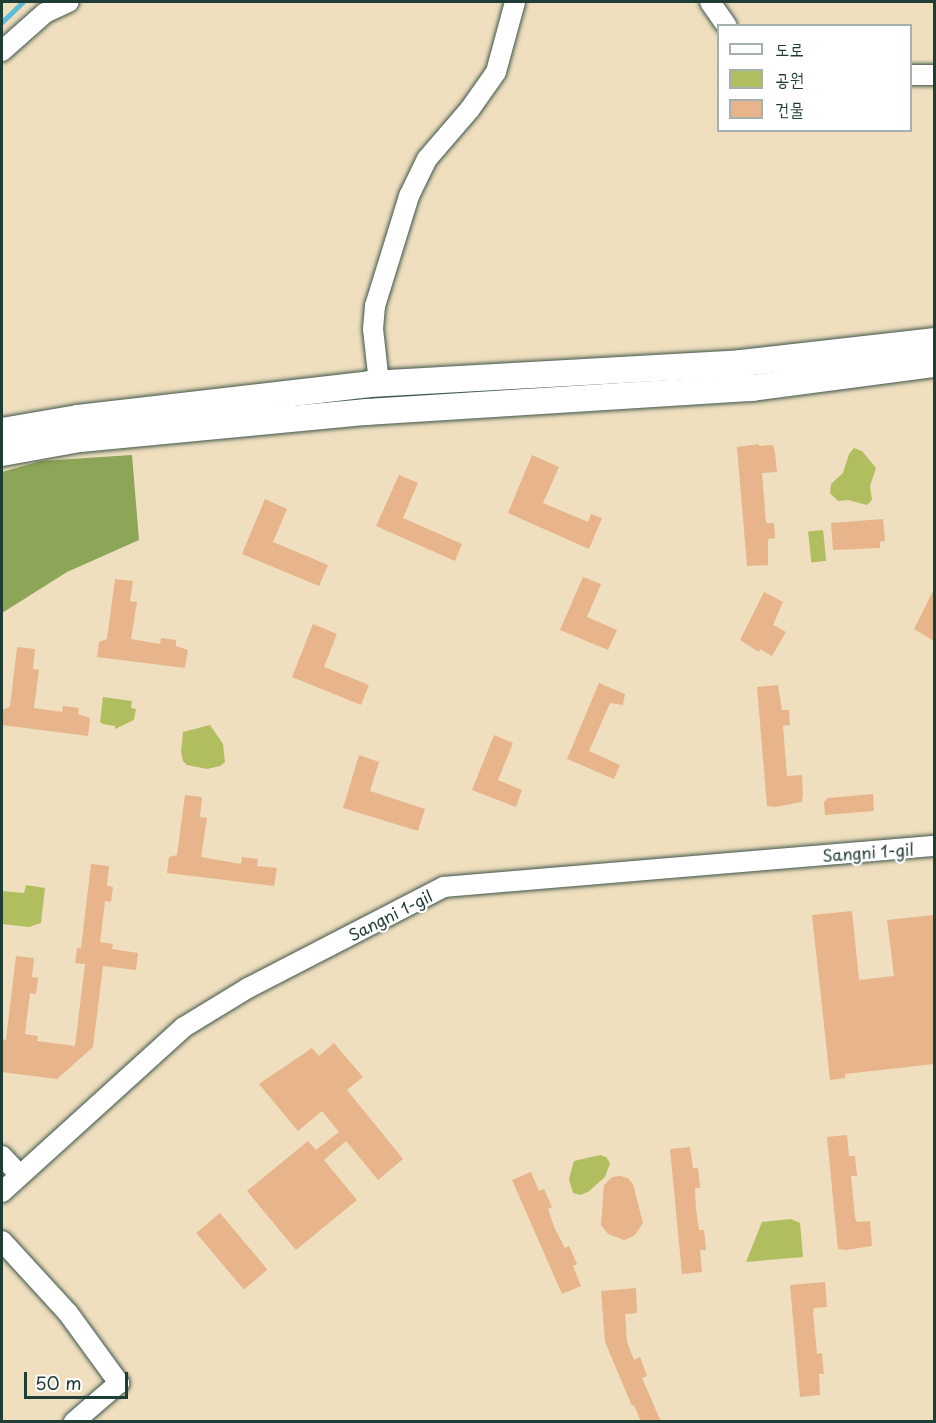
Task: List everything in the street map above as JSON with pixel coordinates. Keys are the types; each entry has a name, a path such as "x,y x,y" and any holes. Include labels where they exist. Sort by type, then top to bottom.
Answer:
{"main road":[{"path":"2,431 78,418 380,383 741,363 934,340"},
{"path":"2,453 80,439 367,412 752,388 934,364"}],"street":[{"path":"2,51 45,13 69,2"},
{"path":"380,383 373,329 375,306 409,196 427,159 470,109 496,72 514,2"},
{"path":"710,2 726,24"},
{"path":"912,75 934,75"},
{"name":"Sangni 1-gil","path":"2,1192 184,1027 248,988 444,887 934,846"},
{"path":"2,1156 20,1175"},
{"path":"2,1241 68,1313 119,1383 74,1422"}],"green space":[{"path":"854,448 862,451 876,468 870,486 872,500 867,505 848,500 838,501 830,493 831,484 843,473 849,454"},
{"path":"132,455 139,540 67,572 2,613 2,472 41,461"},
{"path":"823,530 826,561 811,562 808,532"},
{"path":"103,697 132,701 131,708 136,709 134,720 115,729 115,726 100,722"},
{"path":"210,725 223,744 225,762 220,766 207,769 187,765 183,761 181,752 183,732"},
{"path":"26,885 45,888 41,923 29,927 2,924 2,891 24,893"},
{"path":"600,1155 606,1157 610,1163 605,1177 588,1192 580,1195 573,1193 569,1179 574,1161"},
{"path":"791,1219 800,1223 803,1257 746,1262 762,1222"}],"building":[{"path":"759,444 759,446 773,445 775,453 777,472 762,473 766,523 774,523 775,538 768,539 768,565 747,566 737,447"},
{"path":"532,455 559,467 543,503 588,522 591,514 602,518 589,549 508,513"},
{"path":"399,475 418,483 403,518 462,544 455,561 376,526"},
{"path":"265,499 287,509 273,542 328,565 319,586 242,554"},
{"path":"883,519 885,541 880,542 880,548 833,550 831,523"},
{"path":"583,577 601,584 587,617 617,630 608,650 560,630"},
{"path":"115,579 133,581 130,601 137,602 131,639 160,644 161,638 176,640 176,646 188,650 185,668 97,657 99,642 107,639"},
{"path":"934,589 934,641 914,629"},
{"path":"764,592 783,602 773,625 786,632 772,656 760,649 759,652 740,640"},
{"path":"313,624 337,634 324,667 369,685 361,705 292,677"},
{"path":"17,647 35,649 33,669 39,670 34,708 62,712 63,706 79,708 78,714 90,718 88,736 2,725 2,710 10,707"},
{"path":"599,683 625,694 623,705 610,703 589,751 620,765 614,779 567,759"},
{"path":"778,685 782,710 789,710 790,725 783,726 787,776 802,775 803,794 802,802 775,807 767,806 757,687"},
{"path":"494,735 513,743 498,780 522,790 516,807 472,790"},
{"path":"359,755 379,762 370,791 425,809 418,831 343,808"},
{"path":"873,794 874,811 825,815 824,802 828,798"},
{"path":"185,795 202,797 200,817 207,818 201,857 241,864 242,857 258,859 257,866 277,868 274,886 167,873 169,857 177,855"},
{"path":"91,864 109,866 107,886 113,887 111,902 105,901 100,942 113,944 112,949 138,953 136,970 103,966 93,1047 57,1079 2,1072 2,1039 6,1040 16,956 34,958 32,977 38,978 36,994 30,993 25,1034 38,1036 37,1041 75,1046 85,964 75,963 77,948 81,948"},
{"path":"852,911 859,980 894,976 887,920 934,915 934,1064 845,1074 845,1078 830,1080 812,915"},
{"path":"334,1043 363,1077 347,1090 403,1159 378,1180 346,1141 324,1160 357,1200 296,1250 247,1191 308,1141 316,1150 339,1132 322,1111 298,1131 259,1084 312,1048 319,1056"},
{"path":"847,1135 849,1156 855,1156 857,1176 851,1176 855,1218 857,1222 870,1221 872,1246 846,1250 838,1249 827,1137"},
{"path":"690,1147 693,1168 698,1168 700,1188 695,1188 696,1209 699,1230 704,1230 706,1250 700,1250 702,1272 682,1274 670,1149"},
{"path":"531,1172 539,1191 544,1189 552,1207 548,1209 555,1229 565,1248 569,1246 577,1264 573,1266 581,1286 562,1294 512,1180"},
{"path":"612,1177 628,1178 633,1184 643,1223 634,1236 624,1240 608,1234 601,1225 604,1185"},
{"path":"220,1213 268,1270 244,1290 196,1233"},
{"path":"825,1282 827,1307 814,1308 813,1313 817,1354 822,1353 824,1374 819,1374 820,1395 800,1397 790,1285"},
{"path":"636,1288 637,1313 625,1314 627,1342 634,1360 640,1357 647,1376 642,1378 661,1422 641,1422 605,1342 601,1291"}],"waterway":[{"path":"2,22 23,2"}]}
